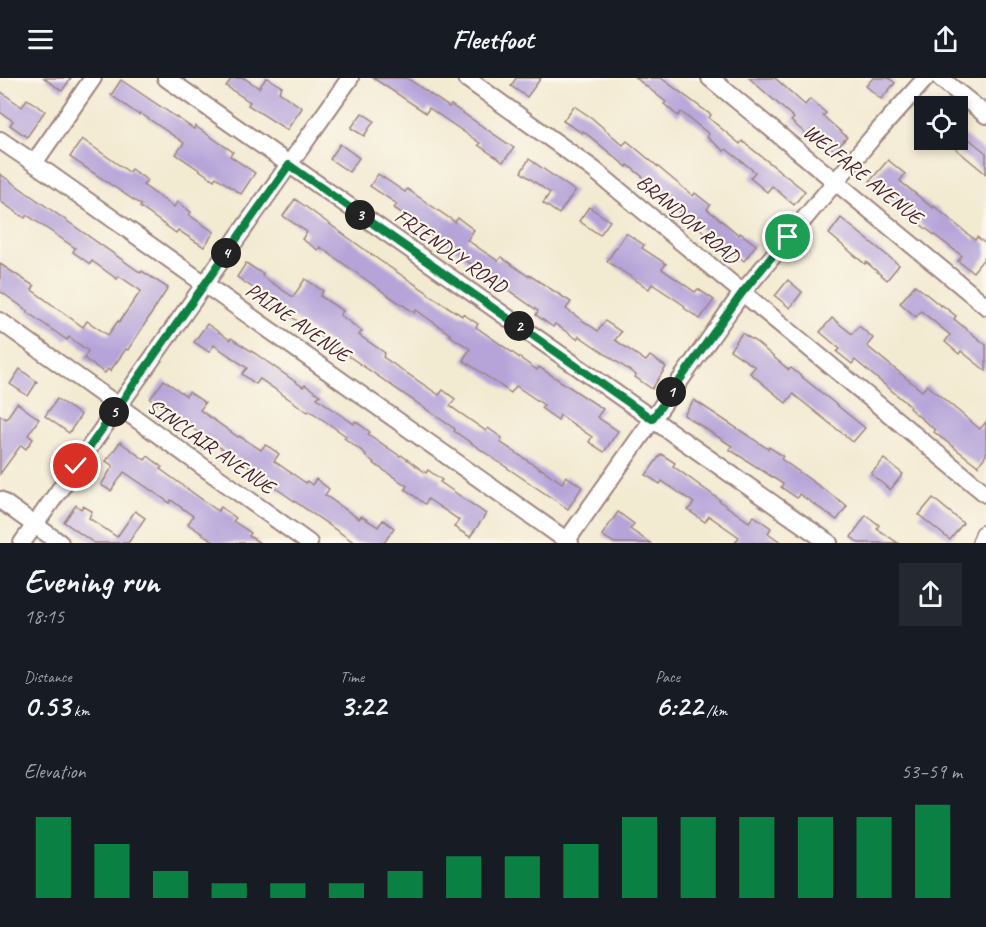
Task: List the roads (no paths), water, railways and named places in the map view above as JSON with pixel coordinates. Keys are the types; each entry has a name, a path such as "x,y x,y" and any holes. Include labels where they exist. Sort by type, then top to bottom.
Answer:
{"main road":[{"path":"983,543 986,535"}],"street":[{"path":"34,163 93,78"},
{"name":"FRIENDLY ROAD","path":"166,78 829,543"},
{"path":"22,543 350,78"},
{"name":"BRANDON ROAD","path":"466,78 593,169 986,494"},
{"name":"WELFARE AVENUE","path":"710,78 986,306"},
{"path":"567,542 742,293 835,181 926,78"},
{"path":"940,78 986,115"},
{"name":"PAINE AVENUE","path":"0,140 567,542"},
{"name":"SINCLAIR AVENUE","path":"0,321 309,543"},
{"path":"0,500 60,543"}]}
